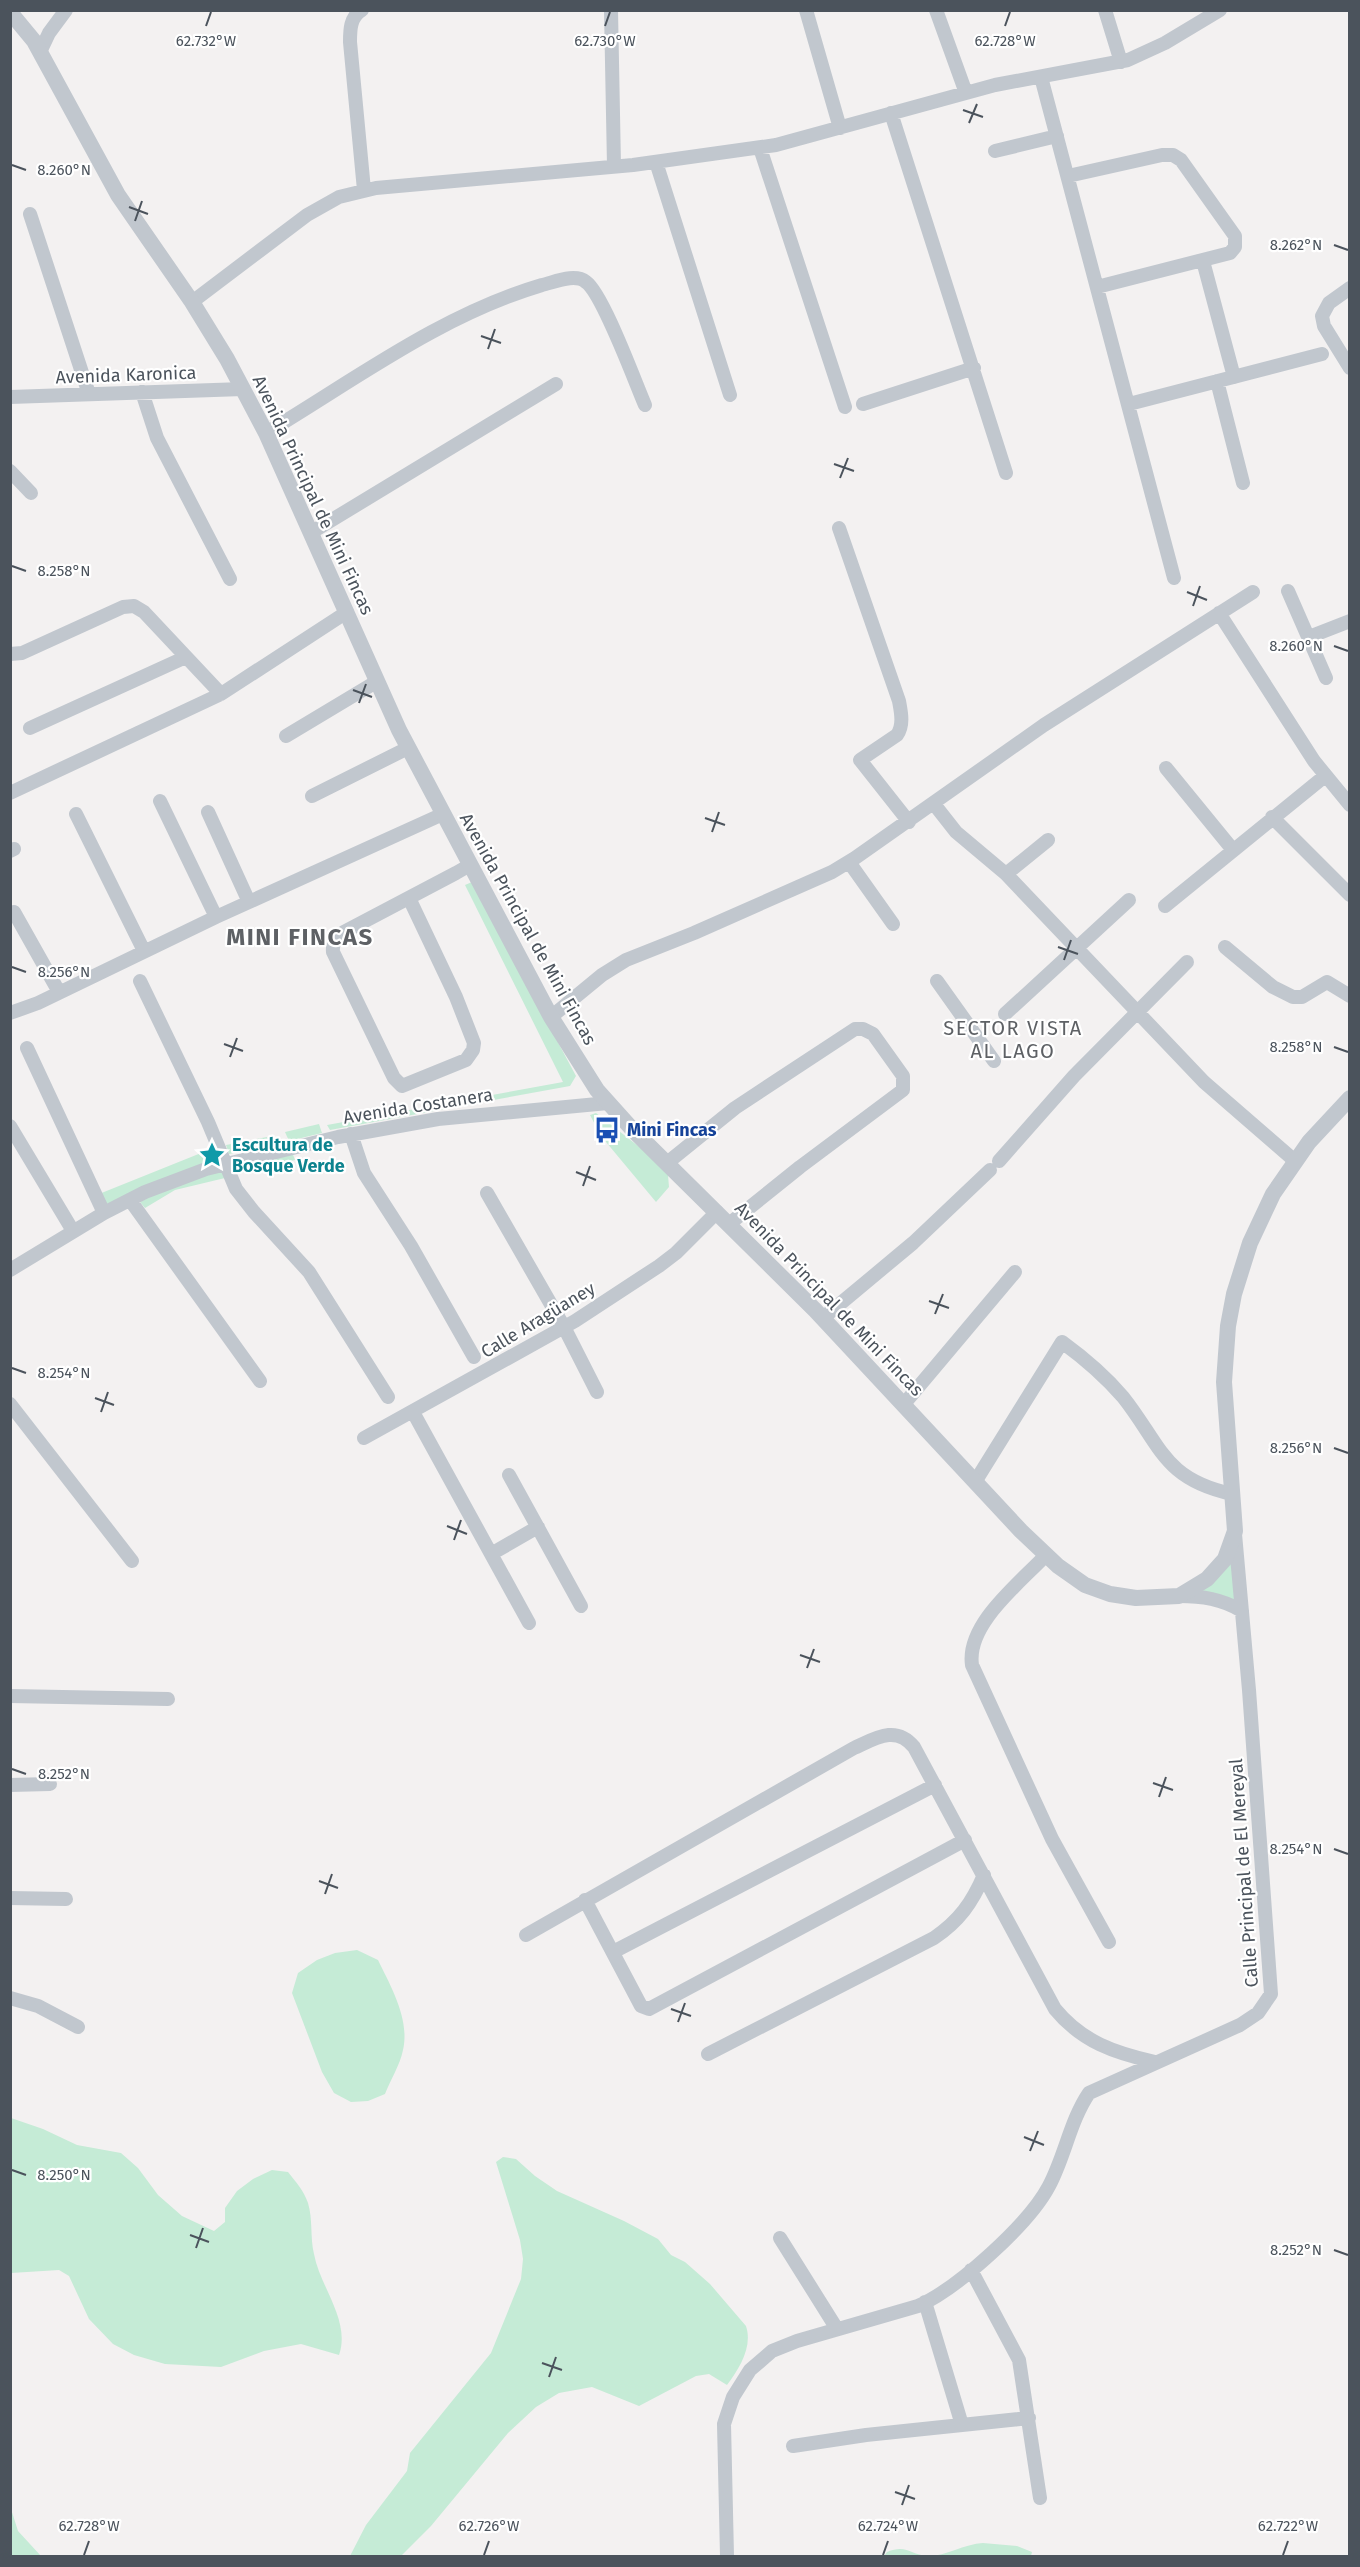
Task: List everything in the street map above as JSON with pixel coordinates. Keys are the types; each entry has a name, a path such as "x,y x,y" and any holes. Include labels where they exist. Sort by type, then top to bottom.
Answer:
{"street":[{"path":"40,52 48,33 66,10"},
{"path":"362,10 354,18 350,31 364,190"},
{"path":"611,10 614,166"},
{"path":"806,10 840,128"},
{"path":"936,10 966,93"},
{"path":"1105,10 1121,62"},
{"path":"192,302 326,202 364,190 656,162 760,148 966,93 1121,62 1144,54 1220,10"},
{"name":"Avenida Principal de Mini Fincas","path":"10,12 25,27 118,195 192,302 243,389 312,532 376,682 408,748 551,1017 580,1064 608,1102 823,1318 975,1482 1046,1555 1071,1577 1097,1590 1123,1596 1147,1599 1179,1596 1202,1583 1220,1567 1229,1551 1235,1532"},
{"path":"1041,77 1174,578"},
{"path":"891,113 1006,473"},
{"path":"995,151 1057,136"},
{"path":"760,148 845,407"},
{"path":"1068,176 1162,155 1178,157 1236,236 1237,242 1233,251 1203,261 1097,287"},
{"path":"656,162 730,395"},
{"path":"30,214 89,394"},
{"path":"1203,261 1234,377"},
{"path":"266,433 456,318 522,291 572,278 586,281 592,288 609,319 645,405"},
{"path":"1350,288 1329,303 1322,316 1324,326 1350,368"},
{"path":"1129,404 1322,354"},
{"path":"863,404 974,368"},
{"path":"1217,381 1243,483"},
{"path":"312,532 556,384"},
{"name":"Avenida Karonica","path":"10,397 243,389"},
{"path":"142,392 157,438 230,579"},
{"path":"10,471 31,493"},
{"path":"839,528 901,712 900,730 897,735 860,760 909,822"},
{"path":"1288,591 1326,678"},
{"path":"551,1017 602,975 626,960 694,933 832,872 849,862 1044,725 1252,592"},
{"path":"10,654 22,653 128,605 144,612 221,694"},
{"path":"10,793 221,694 347,612"},
{"path":"1219,613 1324,776 1350,805"},
{"path":"1309,637 1350,621"},
{"path":"30,728 186,657"},
{"path":"286,736 376,682"},
{"path":"312,796 408,748"},
{"path":"1166,768 1233,850"},
{"path":"1165,906 1324,776"},
{"path":"160,801 216,917"},
{"path":"934,804 956,832 1006,874 1204,1082 1295,1161"},
{"path":"208,812 249,902"},
{"path":"76,814 144,951"},
{"path":"12,1010 59,992 216,917 443,814"},
{"path":"1272,817 1350,895"},
{"path":"1006,874 1047,840"},
{"path":"849,862 893,924"},
{"path":"409,898 456,997 474,1043 473,1050 466,1060 402,1086 394,1078 332,946 338,936 344,932 470,865"},
{"path":"1005,1014 1129,900"},
{"path":"14,912 59,992"},
{"path":"1225,946 1283,993 1302,997 1327,982 1350,996"},
{"path":"823,1318 930,1227 994,1166 1074,1076 1187,962"},
{"path":"140,981 236,1188 243,1199 309,1272 388,1397"},
{"path":"936,981 994,1062"},
{"path":"667,1163 735,1108 827,1046 855,1029 863,1029 873,1034 903,1076 903,1090 800,1167 729,1224"},
{"path":"27,1048 104,1213"},
{"path":"1235,1532 1224,1382 1231,1311 1244,1259 1273,1194 1321,1126 1350,1098"},
{"name":"Avenida Costanera","path":"10,1270 73,1230 130,1200 169,1182 226,1164 351,1134 479,1113 608,1102"},
{"path":"10,1126 73,1230"},
{"path":"351,1134 364,1173 411,1246 474,1357"},
{"path":"488,1193 564,1327 597,1392"},
{"path":"130,1200 260,1381"},
{"name":"Calle Aragüaney","path":"364,1438 564,1327 659,1266 676,1253 717,1212"},
{"path":"904,1404 1015,1272"},
{"path":"975,1482 1062,1342 1083,1357 1124,1398 1160,1453 1178,1472 1204,1487 1232,1494"},
{"path":"10,1404 132,1561"},
{"path":"413,1412 529,1623"},
{"path":"509,1475 581,1606"},
{"path":"491,1554 538,1527"},
{"name":"Calle Principal de El Mereyal","path":"727,2556 724,2424 733,2397 750,2370 772,2351 925,2302 971,2270 1010,2234 1042,2198 1057,2169 1079,2110 1089,2093 1240,2025 1258,2013 1271,1994 1235,1532"},
{"path":"1046,1555 983,1623 972,1644 971,1659 983,1693 1052,1839 1109,1942"},
{"path":"1179,1596 1214,1599 1231,1604 1242,1611"},
{"path":"10,1696 168,1699"},
{"path":"526,1935 872,1740 892,1734 904,1736 914,1747 1050,2000 1068,2025 1080,2035 1113,2052 1155,2062"},
{"path":"10,1785 50,1785"},
{"path":"613,1952 935,1785"},
{"path":"585,1900 641,2006 649,2009 965,1840"},
{"path":"708,2054 934,1938 960,1918 974,1897 984,1875"},
{"path":"10,1898 66,1899"},
{"path":"10,1998 38,2006 78,2027"},
{"path":"780,2238 837,2329"},
{"path":"971,2270 1018,2360 1040,2498"},
{"path":"925,2302 962,2425"},
{"path":"793,2446 1029,2418"}],"green space":[{"path":"472,882 576,1076 570,1086 330,1130 327,1125 563,1082 465,885"},
{"path":"596,1113 642,1149 668,1175 669,1187 656,1202 601,1136 590,1115"},
{"path":"319,1124 322,1133 289,1141 285,1132"},
{"path":"267,1137 271,1146 229,1154 226,1145"},
{"path":"216,1147 221,1158 105,1205 99,1194"},
{"path":"292,1152 295,1160 233,1175 230,1168"},
{"path":"221,1170 225,1178 175,1190 145,1208 140,1202 172,1185"},
{"path":"1229,1551 1242,1611 1193,1588"},
{"path":"357,1950 378,1960 402,2015 404,2038 400,2061 385,2094 368,2101 351,2102 334,2093 322,2072 292,1993 298,1973 317,1960 335,1953"},
{"path":"11,2118 43,2129 77,2145 121,2153 138,2168 158,2195 182,2216 214,2231 225,2222 225,2208 237,2191 253,2179 272,2170 288,2172 308,2203 317,2266 341,2330 342,2342 339,2355 301,2344 264,2351 221,2367 165,2364 134,2355 113,2344 89,2319 69,2276 59,2270 11,2273"},
{"path":"503,2157 516,2159 557,2191 658,2239 671,2255 685,2262 710,2284 746,2326 748,2342 744,2357 727,2385 709,2374 696,2376 639,2406 592,2387 559,2393 536,2407 508,2433 431,2526 401,2556 350,2556 366,2525 407,2471 410,2453 491,2353 521,2279 523,2259 520,2240 496,2162"},
{"path":"11,2509 18,2531 41,2556 11,2556"},
{"path":"983,2543 1017,2546 1032,2552 1031,2556 934,2556"},
{"path":"904,2549 928,2556 884,2556 887,2552"}],"place":[{"name":"Mini Fincas","path":"607,1130"},
{"name":"Escultura de Bosque Verde","path":"212,1155"}],"district":[{"name":"MINI FINCAS","path":"300,937"},
{"name":"SECTOR VISTA AL LAGO","path":"1013,1040"}]}
